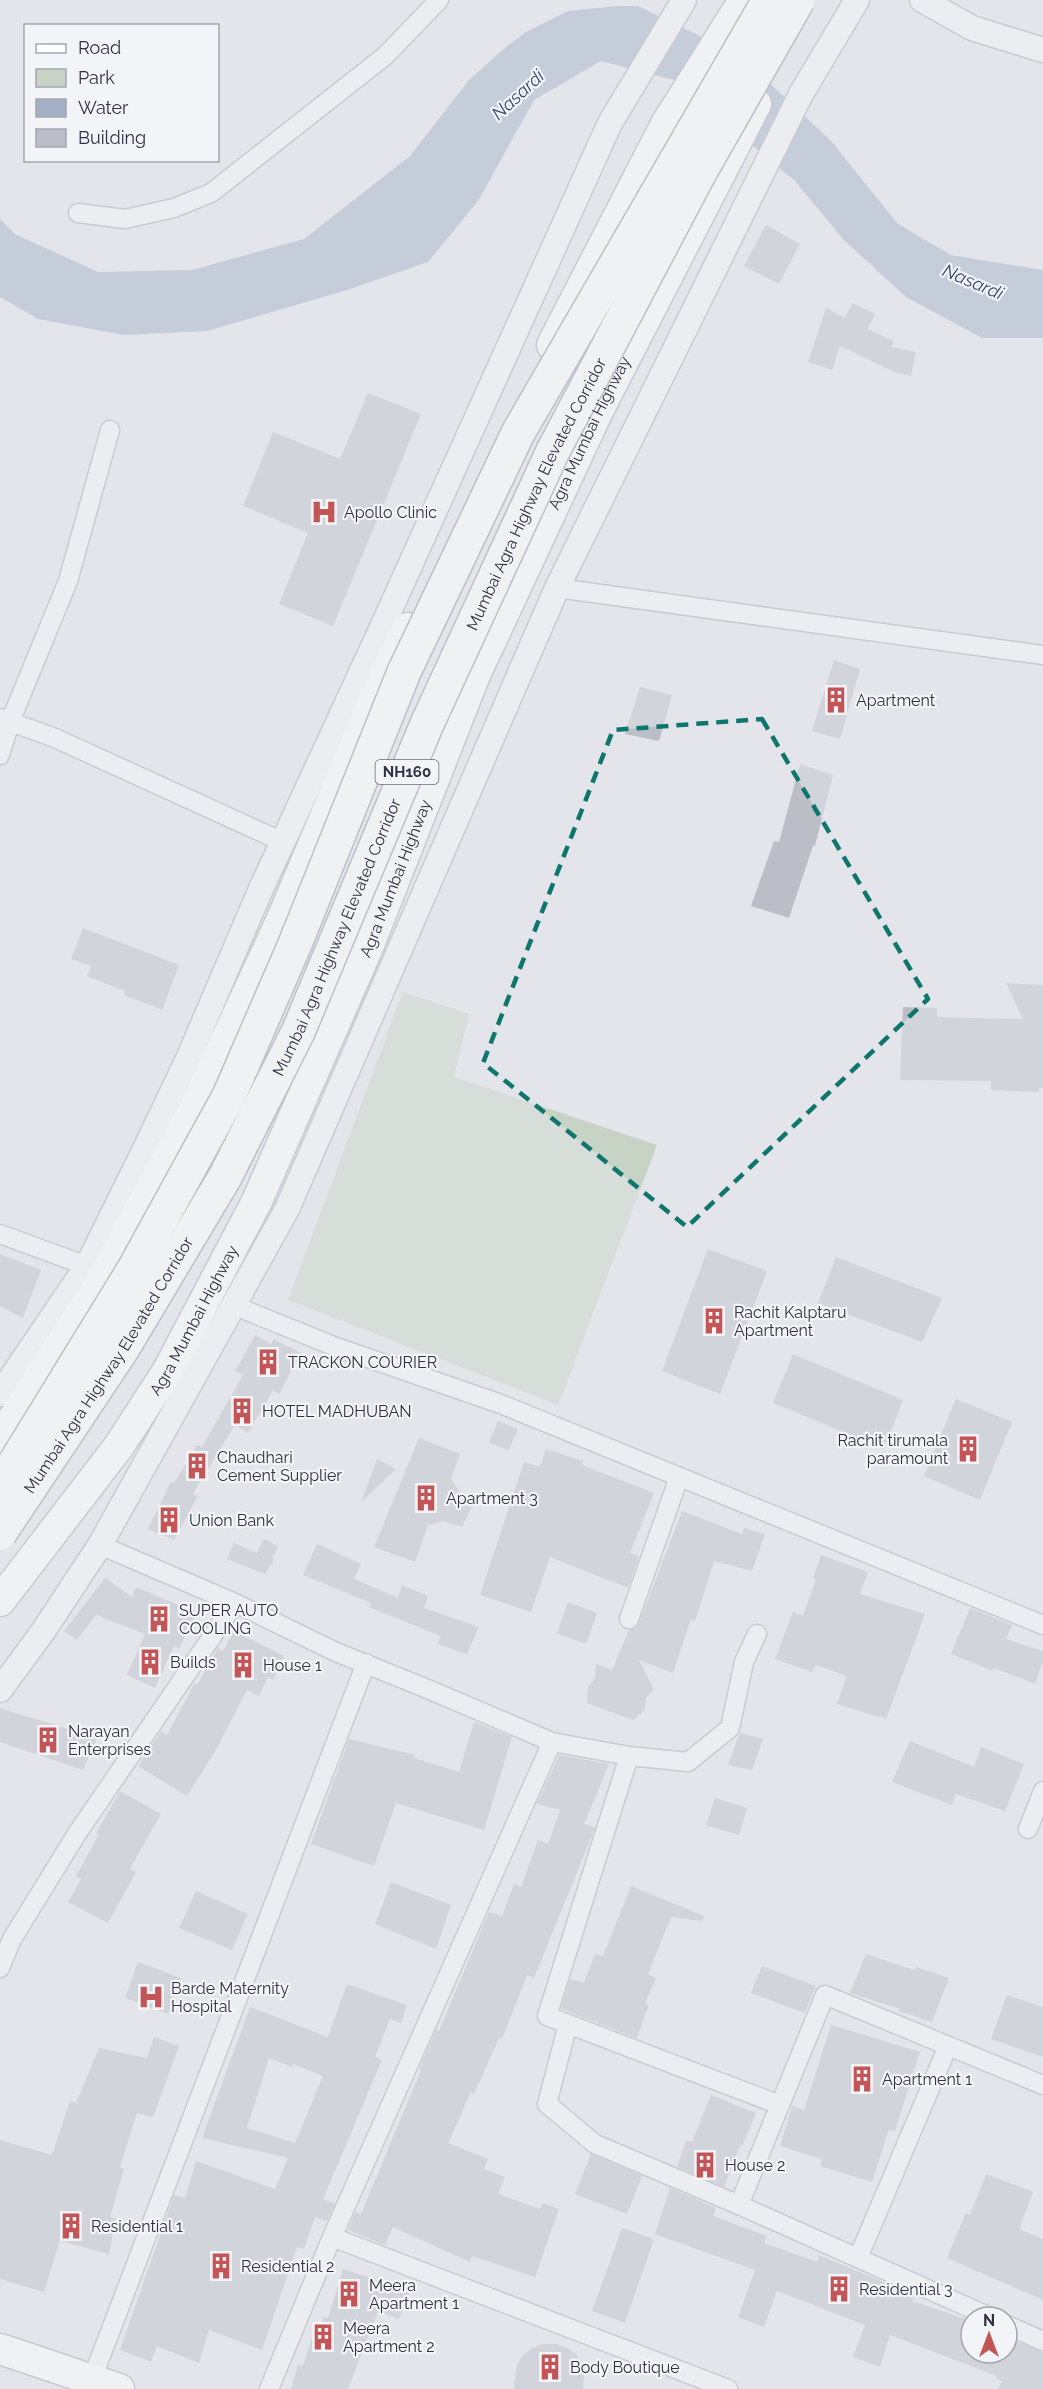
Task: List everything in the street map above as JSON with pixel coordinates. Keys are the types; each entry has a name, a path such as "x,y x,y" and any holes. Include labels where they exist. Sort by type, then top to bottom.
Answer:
{"highway":[{"name":"Mumbai Agra Highway Elevated Corridor","path":"0,1487 134,1269 229,1096 299,933 404,672 518,433 752,0"},
{"name":"Mumbai Agra Highway Elevated Corridor","path":"0,1533 123,1348 225,1177 298,1032 428,724 553,451 699,174 798,0"}],"main road":[{"path":"0,1439 102,1280 192,1113 281,921 386,672 666,124 752,0"},
{"name":"Agra Mumbai Highway","path":"0,1601 119,1446 167,1372 256,1201 369,945 476,675 598,411 788,40 812,0"},
{"path":"241,1007 326,1045"},
{"path":"0,2349 119,2389"}],"street":[{"path":"78,213 125,219 174,208 212,193 385,56 439,0"},
{"path":"0,1394 87,1266 188,1059 282,842 379,634 610,123 684,0"},
{"path":"0,1690 44,1630 100,1545 292,1199 557,588 801,94 857,0"},
{"path":"922,0 972,28 1043,50"},
{"path":"0,755 5,720 68,581 110,430"},
{"path":"557,588 1043,655"},
{"path":"5,720 55,738 282,842"},
{"path":"0,1234 87,1266"},
{"path":"234,1306 336,1347 498,1403 1043,1625"},
{"path":"629,1619 680,1477"},
{"path":"100,1545 234,1603 336,1652 552,1742 629,1756 688,1762 730,1728 744,1662 757,1634"},
{"path":"0,1968 12,1939 78,1832 234,1603"},
{"path":"92,2379 366,1664"},
{"path":"269,2389 332,2237 552,1742"},
{"path":"629,1756 547,2016 780,2105"},
{"path":"1028,1829 1043,1791"},
{"path":"739,2205 825,1995 1043,2085"},
{"path":"568,2024 547,2104 595,2144 739,2205 963,2305"},
{"path":"858,2258 948,2046"},
{"path":"332,2237 728,2389"},
{"path":"1019,2330 1043,2341"}],"highlighted area":[{"path":"762,719 928,999 687,1227 483,1063 613,730"}],"green space":[{"path":"403,992 469,1014 454,1077 657,1145 558,1405 288,1300"}],"water":[{"name":"Nasardi","path":"638,6 698,35 763,77 831,141 898,224 951,255 1043,270 1043,338 982,338 906,297 844,240 795,181 674,80 601,61 534,100 478,201 428,262 344,291 207,331 124,335 38,319 0,297 0,219 15,234 98,272 192,270 304,239 410,156 469,80 526,32 568,11"}],"building":[{"path":"766,225 800,244 779,284 744,266"},
{"path":"852,303 875,314 868,329 894,341 891,347 916,352 911,376 897,373 840,346 832,370 808,362 826,308 845,318"},
{"path":"368,393 421,414 333,626 279,604 308,533 243,506 273,432 340,459"},
{"name":"Apartment","path":"834,660 860,669 840,739 812,731"},
{"path":"640,687 672,695 659,741 625,734"},
{"path":"800,764 833,775 815,846 813,846 789,918 751,906 774,841 779,842"},
{"path":"83,928 179,965 162,1010 124,995 125,991 87,976 91,966 71,959"},
{"path":"1006,983 1043,985 1043,1088 1039,1088 1039,1092 991,1090 991,1081 900,1080 903,1007 937,1008 937,1017 1023,1019"},
{"name":"Rachit Kalptaru Apartment","path":"708,1249 767,1271 720,1394 662,1371"},
{"path":"0,1254 41,1270 23,1318 0,1306"},
{"name":"Rachit Kalptaru Apartment","path":"836,1257 942,1298 922,1342 818,1303"},
{"path":"255,1335 271,1344 274,1339 301,1353 279,1394 273,1390 248,1433 235,1425 193,1493 198,1496 174,1540 148,1529 171,1482 174,1483 197,1445 202,1447 243,1375 235,1371"},
{"name":"Rachit Kalptaru Apartment","path":"793,1354 903,1400 884,1449 773,1403"},
{"name":"Rachit tirumala paramount","path":"956,1399 1012,1422 980,1500 924,1476"},
{"name":"Apartment 3","path":"498,1421 518,1429 509,1450 489,1443"},
{"name":"Apartment 3","path":"419,1438 460,1454 451,1478 461,1495 475,1500 462,1527 444,1521 428,1525 415,1562 374,1547"},
{"path":"546,1449 583,1461 582,1465 654,1493 630,1553 639,1556 628,1588 550,1557 531,1612 480,1595 524,1462 540,1467"},
{"path":"377,1459 396,1469 361,1502"},
{"path":"682,1511 742,1534 744,1528 765,1534 752,1571 714,1561 695,1621 691,1619 673,1673 639,1660 654,1690 646,1698 645,1709 633,1720 587,1703 588,1687 595,1679 596,1664 612,1670 629,1630 636,1628 639,1623"},
{"path":"264,1539 278,1546 272,1559 274,1560 265,1574 227,1559 234,1543 257,1553"},
{"path":"317,1544 361,1564 354,1579 398,1598 402,1585 428,1596 424,1608 479,1627 467,1654 437,1644 441,1636 369,1607 371,1603 303,1575"},
{"path":"821,1555 868,1572 860,1594 925,1614 886,1719 837,1704 847,1676 816,1665 812,1672 775,1659 793,1612 803,1616 816,1579 813,1578"},
{"path":"105,1578 132,1597 136,1587 197,1613 179,1648 174,1646 155,1688 127,1675 145,1634 96,1615 77,1640 64,1631"},
{"path":"568,1602 597,1613 586,1644 557,1633"},
{"path":"970,1608 1012,1625 1006,1639 1043,1651 1043,1661 1035,1684 994,1668 993,1671 951,1654"},
{"path":"234,1631 284,1656 273,1680 268,1677 259,1696 247,1690 216,1750 187,1796 138,1766 161,1731 167,1735 194,1684 197,1685 218,1648 223,1651"},
{"name":"Narayan Enterprises","path":"0,1708 97,1738 83,1770 0,1742"},
{"path":"474,1722 512,1737 484,1830 396,1803 374,1866 311,1844 349,1739 415,1755 414,1758 459,1772"},
{"path":"740,1733 763,1739 752,1770 728,1765"},
{"path":"910,1741 974,1767 981,1747 1024,1764 1005,1811 956,1794 952,1805 892,1782"},
{"path":"559,1755 609,1764 584,1824 595,1828 534,1978 527,1975 502,2039 499,2038 474,2094 471,2092 448,2143 488,2159 484,2169 505,2177 498,2194 540,2209 543,2203 559,2209 535,2277 472,2256 470,2262 393,2227 385,2245 348,2230 355,2212 361,2214 421,2070 419,2069 436,2030 439,2031 489,1912 502,1916 514,1884 521,1887 538,1840 548,1844 560,1810 537,1804"},
{"path":"120,1791 161,1814 130,1869 136,1872 108,1923 68,1902 81,1879 76,1876 99,1834 96,1833"},
{"path":"715,1798 747,1808 739,1835 706,1825"},
{"path":"391,1882 451,1905 436,1949 375,1924"},
{"path":"631,1886 704,1916 702,1921 671,1917 648,1974 656,1978 645,2004 649,2005 637,2038 561,2009 570,1979 584,1983 595,1954 603,1956"},
{"path":"196,1891 248,1914 232,1950 179,1928"},
{"path":"866,1954 914,1970 916,1967 949,1978 932,2022 850,1993"},
{"name":"Barde Maternity Hospital","path":"138,1962 181,1978 168,2014 125,1998"},
{"path":"762,1966 816,1986 805,2013 751,1993"},
{"path":"347,1984 407,2005 401,2023 390,2019 375,2057 382,2060 323,2199 335,2203 327,2221 315,2217 304,2249 297,2247 262,2350 209,2330 199,2363 157,2346 151,2362 120,2350 174,2195 185,2198 196,2161 275,2189 288,2158 202,2138 250,2007 328,2037","holes":["269,2058 292,2067 293,2064 323,2076 295,2143 247,2128"]},
{"path":"1007,1995 1043,2007 1043,2057 991,2039"},
{"name":"Apartment 1","path":"831,2025 920,2052 895,2131 889,2129 872,2182 820,2166 822,2159 780,2146 792,2106 804,2110"},
{"path":"154,2037 179,2046 153,2117 137,2113 120,2167 124,2169 110,2217 116,2219 109,2254 60,2241 44,2292 0,2279 0,2140 52,2155 70,2101 76,2103 99,2048 147,2058"},
{"path":"711,2095 756,2113 742,2146 740,2145 724,2187 677,2167 686,2140 692,2142"},
{"path":"591,2154 642,2176 627,2214 575,2194"},
{"path":"986,2174 1033,2192 1019,2229 1043,2239 1043,2300 947,2258 966,2213 970,2215"},
{"path":"670,2188 716,2208 713,2216 767,2236 764,2243 817,2262 819,2255 914,2295 912,2301 959,2317 959,2361 890,2335 880,2367 853,2357 865,2325 777,2291 764,2327 738,2317 755,2270 655,2234"},
{"path":"622,2228 654,2239 625,2323 592,2311"},
{"path":"343,2269 410,2291 399,2319 378,2311 348,2389 291,2389 298,2365 303,2366 313,2334 318,2336 323,2317 328,2318"},
{"path":"1019,2342 1043,2352 1043,2389 998,2389 1002,2381 996,2378 997,2376 968,2365 1019,2365"},
{"name":"Body Boutique","path":"543,2344 556,2344 568,2348 577,2355 584,2375 583,2389 514,2389 516,2369 521,2357 531,2349"}],"place":[{"name":"Apollo Clinic","path":"324,512"},
{"name":"Apartment","path":"836,700"},
{"name":"Rachit Kalptaru Apartment","path":"714,1321"},
{"name":"TRACKON COURIER","path":"268,1362"},
{"name":"HOTEL MADHUBAN","path":"242,1411"},
{"name":"Rachit tirumala paramount","path":"968,1449"},
{"name":"Chaudhari Cement Supplier","path":"197,1466"},
{"name":"Apartment 3","path":"426,1498"},
{"name":"Union Bank","path":"169,1520"},
{"name":"SUPER AUTO COOLING","path":"159,1619"},
{"name":"Builds","path":"150,1662"},
{"name":"House 1","path":"243,1665"},
{"name":"Narayan Enterprises","path":"48,1740"},
{"name":"Barde Maternity Hospital","path":"151,1997"},
{"name":"Apartment 1","path":"862,2079"},
{"name":"House 2","path":"705,2165"},
{"name":"Residential 1","path":"71,2226"},
{"name":"Residential 2","path":"221,2266"},
{"name":"Residential 3","path":"839,2289"},
{"name":"Meera Apartment 1","path":"349,2294"},
{"name":"Meera Apartment 2","path":"323,2337"},
{"name":"Body Boutique","path":"550,2367"}]}
